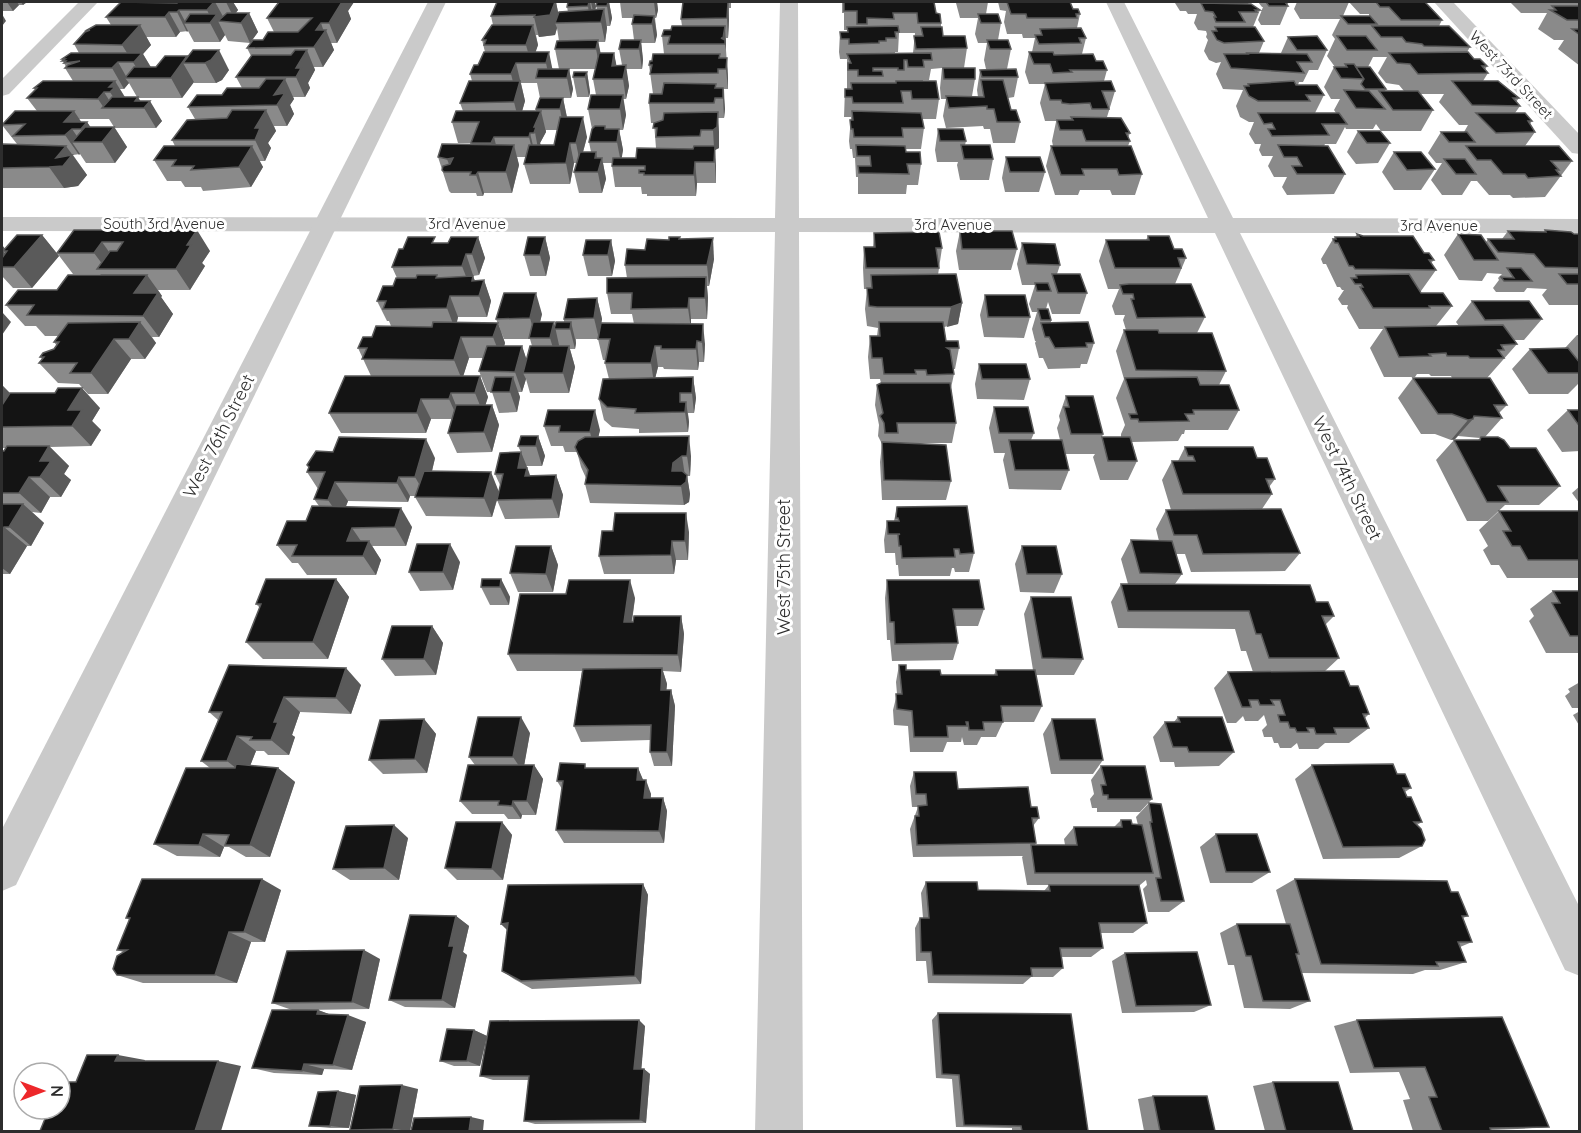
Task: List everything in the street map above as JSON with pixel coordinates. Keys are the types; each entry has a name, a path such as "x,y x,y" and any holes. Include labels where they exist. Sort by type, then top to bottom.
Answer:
{"street":[{"path":"2,90 89,2"},
{"name":"West 76th Street","path":"2,871 437,2"},
{"name":"West 75th Street","path":"779,1131 789,2"},
{"name":"West 74th Street","path":"1115,2 1580,955"},
{"name":"West 73rd Street","path":"1443,2 1580,148"},
{"name":"South 3rd Avenue","path":"2,224 326,224"},
{"name":"3rd Avenue","path":"326,224 1580,226"}],"building":[{"path":"121,2 214,2 207,10 179,10 169,12 165,17 106,17"},
{"path":"279,2 342,2 329,23 321,23 316,30 326,30 314,47 247,48 253,40 263,40 268,32 298,32 312,18 267,18"},
{"path":"497,2 555,2 550,15 491,16"},
{"path":"568,2 589,2 588,6 567,7"},
{"path":"597,2 608,2 607,6 596,6"},
{"path":"683,2 728,2 727,18 681,19"},
{"path":"844,2 934,2 936,13 940,14 941,23 918,23 917,13 893,13 894,19 867,18 867,24 857,24 857,11 844,11"},
{"path":"1007,2 1070,2 1073,9 1078,9 1080,14 1076,14 1077,18 1027,18 1026,14 1011,14"},
{"path":"1266,2 1285,2 1288,6 1269,6"},
{"path":"1376,2 1425,2 1442,20 1401,20 1389,7 1380,7"},
{"path":"1201,3 1251,4 1260,10 1239,12 1245,22 1216,22 1213,12 1205,11"},
{"path":"1552,6 1580,6 1580,20 1567,20 1550,10 1556,10"},
{"path":"604,9 601,22 555,23 559,12"},
{"path":"227,13 249,13 241,23 218,21"},
{"path":"190,14 217,14 210,23 184,23"},
{"path":"978,14 998,14 1001,23 981,23"},
{"path":"634,15 654,16 652,24 632,24"},
{"path":"1341,16 1370,16 1377,24 1348,24"},
{"path":"96,25 140,25 122,45 74,44 90,30 87,30"},
{"path":"492,25 533,25 526,45 484,45 486,40 482,40"},
{"path":"672,26 725,26 723,38 721,38 725,40 725,44 668,44 670,36 662,36 664,30 671,30"},
{"path":"898,26 899,32 895,32 896,38 886,38 886,41 879,41 879,43 849,44 849,39 841,39 840,32 848,32 847,27"},
{"path":"1372,26 1449,26 1470,47 1424,46 1406,42 1402,37 1381,37"},
{"path":"921,27 942,27 943,36 965,36 967,48 916,49 914,36 923,36"},
{"path":"1215,27 1255,27 1264,41 1224,43 1217,40 1212,31 1217,31"},
{"path":"1081,28 1086,38 1079,38 1081,43 1039,44 1035,35 1042,35 1040,29"},
{"path":"1572,29 1580,29 1580,35"},
{"path":"1317,36 1327,50 1297,50 1288,37"},
{"path":"1337,36 1366,36 1377,50 1347,50"},
{"path":"598,40 596,49 555,49 557,41"},
{"path":"621,40 641,40 639,49 619,49"},
{"path":"987,40 1008,40 1011,49 990,49"},
{"path":"193,50 219,50 211,60 205,63 183,63"},
{"path":"295,50 307,50 296,68 301,68 296,77 236,77 252,55 291,55"},
{"path":"484,52 549,52 546,63 516,63 511,74 470,74 474,65 478,65"},
{"path":"1029,52 1053,52 1054,55 1093,54 1096,61 1103,61 1107,70 1070,70 1072,72 1053,73 1050,64 1034,64"},
{"path":"1468,52 1474,59 1480,59 1487,66 1482,66 1488,73 1418,74 1410,64 1397,63 1389,53"},
{"path":"71,53 142,53 134,62 118,62 112,68 65,68 80,61 64,63 66,61 62,61 65,59 62,59"},
{"path":"599,53 614,53 612,66 626,65 623,79 593,79"},
{"path":"931,53 932,60 923,60 924,67 908,67 907,60 904,60 904,70 873,68 873,71 882,71 883,76 858,76 858,70 848,70 848,63 851,63 847,54"},
{"path":"653,54 720,54 719,58 727,58 726,69 718,69 718,73 650,74 652,65 649,65"},
{"path":"1224,54 1307,54 1312,62 1297,62 1304,73 1231,68"},
{"path":"165,56 187,56 171,78 125,78 134,67 156,67"},
{"path":"1345,64 1354,64 1364,79 1341,78 1334,67 1347,67"},
{"path":"1356,67 1370,67 1386,89 1365,89 1361,84 1364,79"},
{"path":"943,68 975,68 975,79 944,79"},
{"path":"538,69 569,69 567,78 536,78"},
{"path":"1016,69 1018,77 982,77 980,70"},
{"path":"574,72 587,72 585,77 573,77"},
{"path":"266,79 285,79 274,95 285,93 277,105 188,107 197,95 222,95 227,88 259,88"},
{"path":"981,80 1003,80 1011,110 1016,110 1020,122 997,122 994,109 987,109 987,106 949,108 946,96 984,97"},
{"path":"43,81 115,81 109,87 115,87 110,92 104,92 98,99 27,98"},
{"path":"469,81 520,81 514,102 460,103"},
{"path":"896,81 936,81 939,99 912,99 911,91 901,91 903,103 853,103 852,97 845,97 845,89 852,89 851,83 896,83"},
{"path":"1111,81 1115,91 1102,91 1109,109 1092,109 1090,103 1070,104 1062,103 1061,100 1050,100 1045,83"},
{"path":"1294,81 1296,85 1317,85 1324,95 1306,95 1310,101 1258,101 1249,96 1244,86 1249,86 1248,84"},
{"path":"1452,81 1498,81 1519,98 1513,98 1520,106 1472,105"},
{"path":"664,83 716,84 715,88 723,88 723,98 715,98 714,103 649,103 650,94 662,94"},
{"path":"1344,90 1369,91 1385,109 1356,108"},
{"path":"1379,91 1418,91 1433,110 1393,110"},
{"path":"591,95 623,95 620,109 588,109"},
{"path":"112,97 138,97 135,101 150,101 144,108 102,108"},
{"path":"540,98 563,98 560,109 536,109"},
{"path":"232,110 266,110 255,128 260,128 255,140 172,140 187,120 227,118"},
{"path":"15,111 74,111 64,122 87,122 81,129 72,129 65,135 13,136 25,124 2,125"},
{"path":"456,111 541,111 534,127 536,127 534,133 530,133 529,137 494,137 491,143 471,143 479,122 452,122"},
{"path":"852,111 921,113 924,128 902,128 903,137 854,137 850,120 853,120"},
{"path":"718,112 717,127 713,130 701,130 700,136 656,137 657,128 653,128 654,123 663,120 664,113"},
{"path":"1258,113 1339,113 1347,124 1322,124 1329,135 1272,136 1268,129 1275,129 1272,123 1264,124"},
{"path":"1476,113 1525,113 1532,121 1528,121 1535,132 1496,133"},
{"path":"560,117 583,117 576,143 570,143 566,163 524,164 529,145 554,145"},
{"path":"1071,117 1121,118 1130,133 1126,133 1130,141 1086,141 1082,130 1060,130 1057,120 1073,120"},
{"path":"595,126 619,129 617,142 589,142"},
{"path":"85,127 114,127 102,142 72,142"},
{"path":"938,129 963,129 966,141 940,141"},
{"path":"1358,131 1380,131 1390,143 1367,143"},
{"path":"1441,132 1467,132 1475,142 1449,142"},
{"path":"2,144 66,146 56,158 72,155 63,166 2,168"},
{"path":"442,144 514,145 506,172 478,172 476,175 470,175 471,172 444,172 442,170 443,166 450,164 453,158 438,157"},
{"path":"856,145 905,146 906,152 920,152 921,164 907,164 909,174 859,173 858,166 871,166 870,156 857,156"},
{"path":"961,145 990,145 993,159 964,159"},
{"path":"1278,145 1328,146 1345,174 1297,174 1292,166 1302,166 1297,157 1284,157"},
{"path":"164,146 252,146 239,167 191,170 194,166 172,166 176,160 154,160"},
{"path":"694,146 715,146 714,162 695,162 694,175 644,175 644,173 639,173 639,170 645,170 645,166 612,166 613,158 636,158 637,148 693,149"},
{"path":"1051,146 1131,146 1142,174 1119,175 1117,169 1082,169 1084,175 1061,175"},
{"path":"1466,146 1559,146 1572,161 1551,161 1561,176 1528,178 1525,174 1503,174 1491,160 1477,160"},
{"path":"580,152 596,152 595,158 602,158 598,172 574,172"},
{"path":"1394,152 1421,152 1435,169 1407,170"},
{"path":"1006,157 1040,157 1045,172 1010,172"},
{"path":"1444,159 1465,159 1476,174 1456,174"},
{"path":"74,230 197,230 187,245 191,245 176,269 97,269 110,251 117,251 123,242 102,242 94,253 57,253"},
{"path":"1545,230 1580,234 1580,268 1545,267 1534,254 1498,252 1488,239 1514,239 1508,231 1546,232"},
{"path":"960,231 1012,231 1017,249 962,249"},
{"path":"939,232 942,248 936,248 939,268 866,268 864,247 875,247 874,233"},
{"path":"1357,234 1413,236 1424,253 1429,253 1434,260 1429,260 1436,270 1355,269 1349,266 1338,243 1335,243 1333,239 1336,239 1335,237 1359,237"},
{"path":"1458,234 1481,235 1498,260 1474,260"},
{"path":"17,235 42,235 14,267 2,267 2,258 7,251 3,251"},
{"path":"1148,236 1169,236 1174,249 1182,249 1186,258 1178,258 1181,268 1115,268 1106,240 1149,240"},
{"path":"408,237 435,237 432,243 448,243 451,237 478,237 472,254 466,254 462,266 392,267 399,249 403,249"},
{"path":"528,237 545,237 540,255 524,255"},
{"path":"669,237 713,238 707,265 625,265 627,249 645,250 647,239 669,240"},
{"path":"586,240 611,240 608,255 583,255"},
{"path":"1022,243 1055,244 1060,265 1027,264"},
{"path":"1507,268 1521,268 1532,281 1504,281 1501,277 1514,278"},
{"path":"956,274 962,303 951,307 869,306 867,288 872,288 871,275"},
{"path":"1052,274 1080,274 1087,293 1058,293"},
{"path":"1409,274 1421,293 1443,293 1452,306 1373,308 1360,287 1363,287 1361,284 1355,284 1351,278 1357,278 1356,275"},
{"path":"1559,274 1580,274 1580,284 1567,284"},
{"path":"68,275 147,275 134,293 158,293 143,316 27,315 34,305 6,305 18,290 57,290"},
{"path":"417,275 437,275 436,278 473,276 472,281 484,280 479,296 450,296 447,308 383,309 386,301 377,301 383,286 393,286 396,278 416,278"},
{"path":"706,277 705,298 689,298 688,308 631,309 632,293 607,293 607,278"},
{"path":"1035,283 1048,283 1051,291 1037,291"},
{"path":"1191,284 1205,317 1137,318 1131,299 1134,299 1133,294 1123,294 1120,285"},
{"path":"504,293 536,293 530,318 496,319"},
{"path":"985,295 1025,295 1030,317 988,317"},
{"path":"597,298 594,318 564,319 568,299"},
{"path":"1472,301 1529,301 1542,319 1485,320"},
{"path":"1038,309 1048,309 1051,320 1041,320"},
{"path":"140,322 129,339 114,339 91,373 70,373 77,363 39,363 44,357 40,357 43,353 54,349 59,342 54,342 68,323"},
{"path":"433,322 498,323 493,337 461,337 454,360 362,359 367,348 358,348 363,337 372,337 376,326 432,327"},
{"path":"533,322 554,322 550,338 529,338"},
{"path":"556,322 571,322 570,329 554,329"},
{"path":"879,322 943,322 946,341 958,341 959,348 947,348 950,350 954,374 927,375 926,370 915,370 916,374 884,374 882,358 872,358 870,336 880,336"},
{"path":"1088,322 1094,343 1086,343 1087,347 1055,348 1049,337 1045,337 1041,323"},
{"path":"601,323 703,324 702,342 697,341 696,349 661,349 661,346 655,346 651,363 605,363 610,339 598,339"},
{"path":"1503,325 1517,344 1501,345 1504,350 1498,350 1504,358 1470,358 1468,356 1447,356 1446,353 1399,357 1385,327"},
{"path":"1124,330 1158,330 1159,333 1212,333 1226,371 1136,370"},
{"path":"487,346 522,346 515,372 479,371"},
{"path":"530,346 569,346 563,373 523,373"},
{"path":"1568,348 1580,363 1580,373 1548,373 1530,349"},
{"path":"979,364 1026,364 1030,379 982,379"},
{"path":"345,376 480,376 475,393 451,393 449,399 421,399 417,413 329,413"},
{"path":"495,377 513,377 510,392 491,392"},
{"path":"693,377 692,393 680,393 680,402 686,402 685,412 635,413 636,409 607,407 599,399 603,379"},
{"path":"1197,377 1200,385 1229,385 1239,410 1193,410 1194,414 1185,414 1189,421 1139,422 1138,419 1131,419 1129,414 1137,414 1125,378"},
{"path":"1413,378 1490,378 1507,405 1494,405 1502,418 1474,416 1473,419 1468,420 1452,414 1438,414"},
{"path":"881,383 950,383 956,423 897,423 898,433 885,433 884,423 880,416 883,413 877,385"},
{"path":"58,388 82,388 68,410 82,410 72,426 2,427 2,405 10,393 55,393"},
{"path":"1066,396 1093,396 1103,434 1071,434 1064,407 1069,407"},
{"path":"456,405 492,405 484,432 448,433"},
{"path":"994,407 1028,407 1034,433 999,433"},
{"path":"548,410 595,410 590,432 559,432 560,426 544,426"},
{"path":"1568,410 1580,410 1580,427"},
{"path":"521,436 538,436 536,446 518,446"},
{"path":"689,436 687,456 682,456 673,463 672,471 682,471 687,475 686,482 681,486 585,484 588,470 575,447 578,441 585,437"},
{"path":"339,437 426,439 415,477 399,477 397,483 335,482 328,500 314,499 325,472 307,472 309,467 307,465 316,451 333,452"},
{"path":"1102,437 1130,437 1137,461 1108,461"},
{"path":"1481,437 1498,437 1504,440 1510,448 1536,448 1560,486 1498,486 1508,502 1487,502 1454,440 1480,440"},
{"path":"1009,440 1062,440 1069,470 1015,470"},
{"path":"882,442 946,445 951,481 884,480"},
{"path":"7,446 49,446 40,461 51,461 40,477 29,477 19,493 2,493 2,451"},
{"path":"1185,447 1253,447 1257,458 1267,458 1275,479 1266,479 1272,494 1183,494 1172,461 1195,461 1193,456 1188,456"},
{"path":"521,452 518,468 527,468 525,476 556,475 552,499 497,500 503,474 495,474 500,453"},
{"path":"424,471 491,472 484,498 415,497"},
{"path":"2,504 23,504 9,527 4,527 2,531"},
{"path":"312,506 401,508 395,527 352,528 347,541 369,541 363,556 292,556 297,545 277,545 287,521 306,521"},
{"path":"967,506 974,553 960,554 959,549 954,549 955,557 902,558 898,535 900,534 888,534 887,521 899,521 896,518 897,507"},
{"path":"1281,509 1300,553 1203,554 1197,535 1174,535 1166,510"},
{"path":"1499,511 1580,511 1580,560 1528,560 1520,546 1512,546 1503,531 1511,531"},
{"path":"615,513 686,513 685,541 672,541 671,555 599,556 602,531 613,531"},
{"path":"1131,540 1172,541 1182,574 1140,573"},
{"path":"417,544 450,544 443,572 409,572"},
{"path":"516,546 551,546 546,574 510,573"},
{"path":"1022,546 1056,546 1062,574 1027,574"},
{"path":"266,579 336,579 313,642 246,642 261,604 256,604"},
{"path":"482,579 501,579 500,587 481,587"},
{"path":"569,580 630,580 624,622 633,622 634,616 681,616 678,655 508,654 520,594 566,594"},
{"path":"887,580 979,580 984,609 953,609 958,643 895,644 894,622 890,622"},
{"path":"1121,584 1310,585 1316,602 1328,602 1334,616 1322,616 1339,658 1269,658 1261,634 1256,634 1249,611 1128,611"},
{"path":"1553,591 1580,591 1580,636 1570,636 1552,603 1560,603"},
{"path":"1031,597 1071,597 1083,659 1042,658"},
{"path":"392,626 432,626 424,659 382,659"},
{"path":"229,665 346,668 336,698 284,697 274,722 278,722 271,740 250,740 252,737 237,736 227,761 201,761 222,712 209,712"},
{"path":"899,665 906,665 906,670 940,670 941,675 997,675 996,670 1035,670 1042,706 1001,706 1003,722 983,722 984,730 969,730 968,722 966,722 967,726 947,726 948,737 914,737 912,711 897,709 896,694 902,694"},
{"path":"662,668 661,690 671,690 667,752 650,752 651,725 574,726 583,669"},
{"path":"1344,671 1350,686 1358,686 1369,714 1363,714 1369,728 1334,728 1336,734 1316,734 1314,728 1307,728 1309,732 1297,732 1295,728 1290,728 1288,722 1280,722 1278,715 1285,715 1280,700 1271,700 1274,705 1260,705 1258,700 1249,700 1251,707 1242,707 1228,672"},
{"path":"478,717 521,717 513,757 469,757"},
{"path":"1178,717 1222,717 1234,752 1189,752 1187,747 1173,747 1165,722 1180,722"},
{"path":"424,719 415,759 369,760 380,720"},
{"path":"1052,719 1095,719 1103,760 1060,760"},
{"path":"560,763 585,764 585,768 638,768 637,780 646,780 644,798 663,798 659,831 556,830 563,781 557,781"},
{"path":"236,764 278,768 250,845 225,845 229,835 203,834 199,845 154,844 186,768 235,768"},
{"path":"1393,764 1397,774 1405,774 1411,788 1403,788 1407,797 1411,797 1422,822 1414,822 1421,829 1425,840 1422,846 1343,847 1312,765"},
{"path":"468,765 534,765 527,801 513,801 512,806 498,805 499,801 460,801"},
{"path":"1101,766 1145,766 1152,799 1108,799 1108,795 1103,795 1101,785 1106,785"},
{"path":"914,772 956,772 958,789 1028,787 1031,807 1037,807 1039,818 1032,818 1036,843 917,845 915,816 919,816 918,806 927,805 926,794 916,794"},
{"path":"1149,803 1161,804 1184,901 1161,901 1156,878 1161,878 1150,822 1152,822"},
{"path":"1121,820 1131,820 1132,824 1142,825 1153,873 1035,873 1031,845 1077,845 1074,827 1122,827"},
{"path":"456,822 502,822 492,869 445,868"},
{"path":"394,825 384,868 333,869 346,826"},
{"path":"1216,834 1257,834 1270,872 1226,872"},
{"path":"142,879 262,879 244,932 229,932 215,975 117,975 113,969 117,956 127,950 117,950 130,918 126,918"},
{"path":"1295,879 1447,881 1451,892 1458,892 1468,916 1462,916 1472,942 1458,942 1466,962 1436,962 1438,966 1321,964"},
{"path":"926,882 977,882 978,890 1050,891 1049,885 1139,885 1147,923 1099,923 1103,948 1060,948 1063,968 1031,968 1032,976 933,975 931,952 921,952 920,918 929,918"},
{"path":"643,884 635,976 521,981 502,971 508,923 501,924 508,885"},
{"path":"410,915 456,916 449,946 454,946 442,1000 389,1000"},
{"path":"1237,924 1290,924 1310,1001 1263,1001 1251,956 1246,956"},
{"path":"364,950 352,1002 272,1003 287,951"},
{"path":"1197,952 1211,1005 1136,1006 1125,953"},
{"path":"272,1010 318,1010 317,1014 348,1015 333,1065 304,1064 302,1071 252,1068"},
{"path":"938,1013 1071,1014 1088,1131 1022,1131 1021,1126 964,1125 959,1075 942,1074"},
{"path":"1502,1017 1549,1127 1490,1128 1491,1131 1442,1131 1429,1097 1437,1097 1425,1067 1374,1068 1357,1020"},
{"path":"639,1020 634,1069 644,1069 640,1120 524,1121 529,1076 480,1076 490,1021"},
{"path":"447,1029 474,1030 467,1061 440,1061"},
{"path":"87,1055 118,1055 115,1061 218,1061 195,1131 40,1131 44,1121 72,1121 72,1082 76,1082"},
{"path":"1273,1082 1338,1082 1353,1131 1286,1131"},
{"path":"402,1085 393,1129 350,1130 360,1086"},
{"path":"338,1091 330,1126 309,1126 318,1092"},
{"path":"1153,1096 1207,1096 1215,1131 1160,1131"},
{"path":"471,1117 469,1131 411,1131 414,1118"}]}
